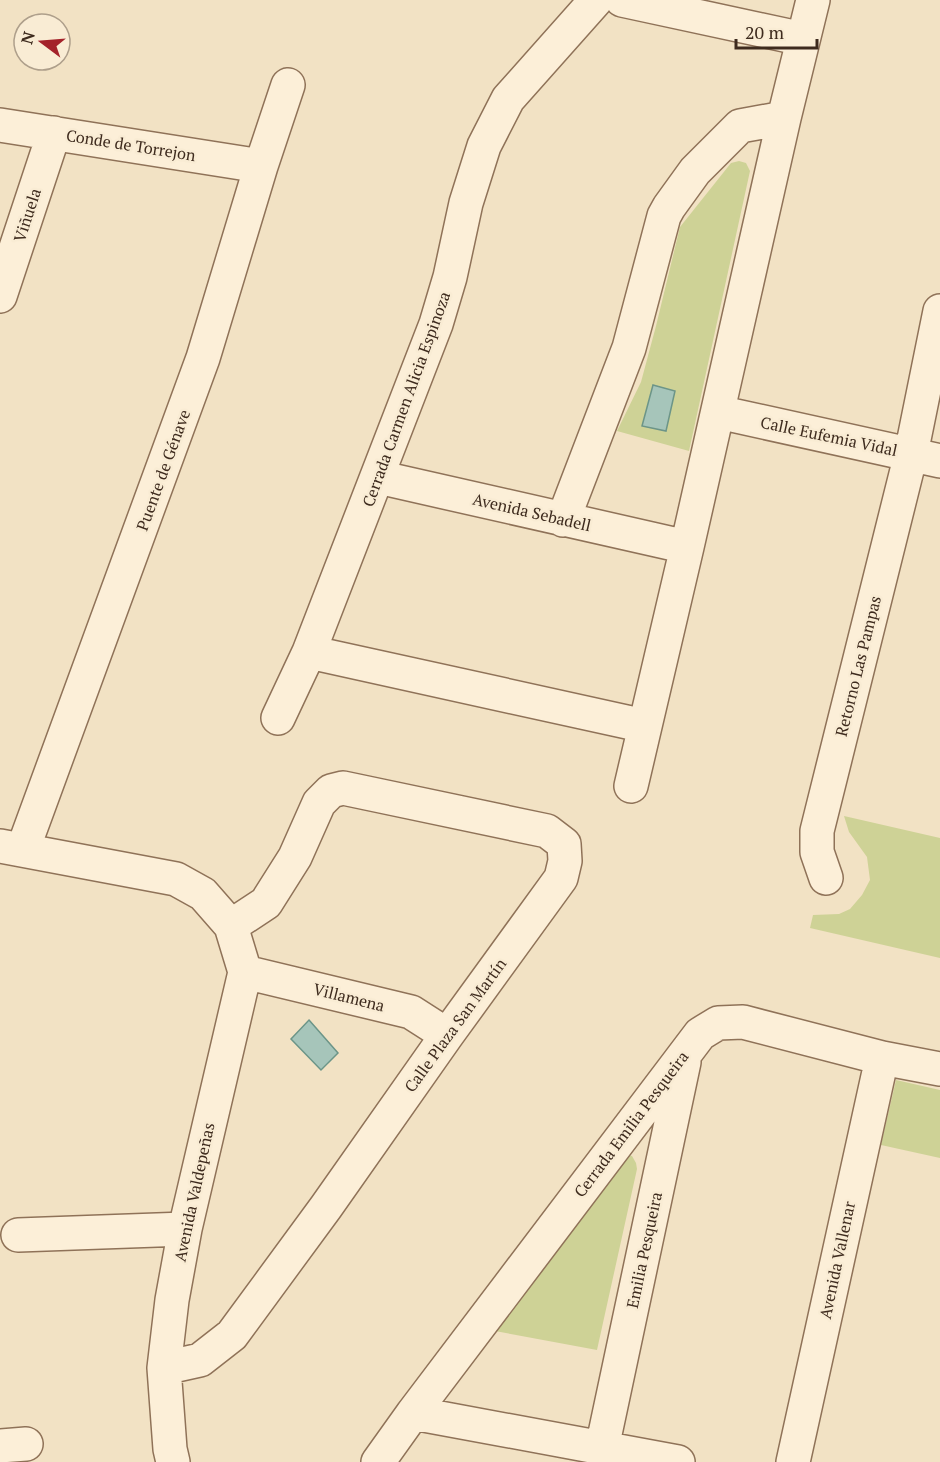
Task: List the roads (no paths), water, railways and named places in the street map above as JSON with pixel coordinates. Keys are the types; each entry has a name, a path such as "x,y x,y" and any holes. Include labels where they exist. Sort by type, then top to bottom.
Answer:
{"street":[{"name":"Cerrada Carmen Alicia Espinoza","path":"278,718 309,652 436,324 450,277 466,203 484,146 508,99 596,0"},
{"path":"622,0 803,39"},
{"path":"631,786 813,0"},
{"name":"Puente de Génave","path":"12,848 203,358 261,165 288,85"},
{"path":"563,520 629,348 664,216 694,171 740,126 784,118"},
{"name":"Conde de Torrejon","path":"0,125 261,165"},
{"name":"Viñuela","path":"0,296 54,133"},
{"name":"Retorno Las Pampas","path":"826,878 817,852 816,831 925,458 940,311"},
{"name":"Calle Eufemia Vidal","path":"718,412 925,458"},
{"name":"Avenida Sebadell","path":"378,477 687,547"},
{"path":"309,652 645,726"},
{"name":"Calle Plaza San Martín","path":"164,1368 200,1360 232,1335 561,878 565,861 564,844 548,831 343,788 331,791 319,803 295,856 266,903 231,926"},
{"path":"12,848 176,879 203,894 231,926 245,972"},
{"name":"Villamena","path":"245,972 411,1012 447,1035"},
{"name":"Avenida Valdepeñas","path":"173,1462 164,1368 172,1300 185,1229 245,972"},
{"name":"Cerrada Emilia Pesqueira","path":"378,1462 700,1034 718,1023 743,1022 882,1059 940,1070"},
{"name":"Emilia Pesqueira","path":"602,1448 686,1052"},
{"name":"Avenida Vallenar","path":"793,1462 882,1059"},
{"path":"18,1235 185,1229"},
{"path":"413,1413 678,1462"}],"water":[{"path":"653,385 675,391 666,431 642,426"},
{"path":"309,1020 338,1053 321,1070 291,1039"}]}
